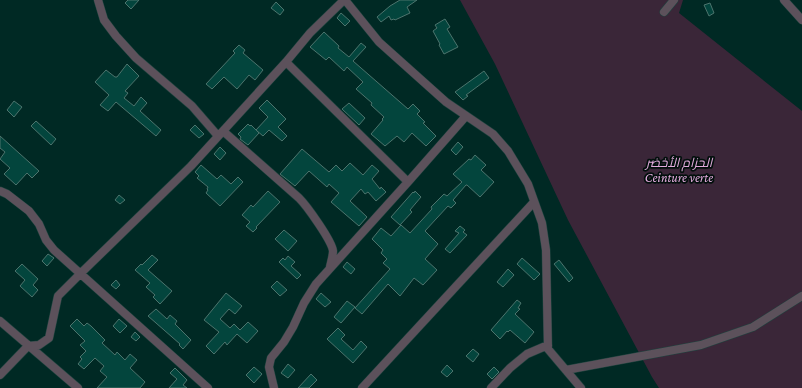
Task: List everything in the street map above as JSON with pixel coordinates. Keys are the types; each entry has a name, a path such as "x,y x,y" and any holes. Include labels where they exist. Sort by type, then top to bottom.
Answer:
{"street":[{"path":"98,0 104,20 136,58 192,106 220,133 307,206 329,240 333,251 330,268"},
{"path":"0,375 28,346 39,345 49,338 58,296 191,166 310,34 344,0 379,42 446,102 493,134 508,151 528,184 542,223 546,250 548,349 580,388"},
{"path":"664,12 674,0"},
{"path":"784,0 802,20"},
{"path":"286,62 408,182"},
{"path":"274,388 269,367 271,358 284,342 304,303 316,284 466,116"},
{"path":"0,191 7,194 29,211 46,240 54,250 208,388"},
{"path":"362,388 534,202"},
{"path":"566,370 701,345 753,327 802,296"},
{"path":"0,320 78,388"},
{"path":"491,388 510,368 527,354 548,345"}],"green space":[{"name":"الحزام الأخضر Ceinture verte","path":"460,0 683,0 679,13 802,111 802,388 659,388 568,220 495,64"}],"building":[{"path":"128,0 139,0 131,9 125,3"},
{"path":"400,0 417,0 407,7 410,13 395,20 391,20 389,16 381,22 377,17"},
{"path":"276,2 284,10 280,15 271,8"},
{"path":"710,3 714,13 709,16 704,5"},
{"path":"341,13 350,21 345,26 337,18"},
{"path":"445,19 450,27 447,29 458,47 444,54 433,31 437,28 435,25"},
{"path":"324,32 339,46 338,48 349,57 361,43 366,47 353,61 408,109 413,104 420,111 417,114 425,122 423,123 436,136 426,146 412,133 404,142 397,136 385,146 371,134 384,117 371,105 372,103 356,89 363,82 347,67 344,71 329,57 326,60 310,47"},
{"path":"239,45 245,50 243,53 263,70 255,80 249,75 237,89 224,77 212,89 206,84 235,53 233,51"},
{"path":"127,64 139,76 125,91 128,93 124,98 134,106 141,97 147,103 140,111 161,130 156,136 116,102 108,111 100,105 109,95 95,82 106,70 117,77"},
{"path":"484,71 489,78 466,95 468,96 463,100 455,92"},
{"path":"267,100 286,119 278,127 287,136 282,141 269,130 263,136 256,130 268,117 259,108"},
{"path":"14,101 22,107 14,117 7,110"},
{"path":"349,103 365,118 359,125 342,109"},
{"path":"36,121 56,139 51,145 31,126"},
{"path":"248,124 259,133 248,145 240,139 241,137 238,134"},
{"path":"195,125 204,134 199,138 190,130"},
{"path":"0,136 39,171 32,178 27,173 16,185 4,174 10,168 0,159 5,152 0,148"},
{"path":"458,142 463,147 456,155 451,150"},
{"path":"220,147 226,153 220,160 214,154"},
{"path":"302,149 329,172 336,165 342,171 350,163 363,175 372,165 379,171 372,179 380,189 381,187 386,192 376,201 368,192 365,194 361,189 350,201 367,217 359,226 331,202 339,193 329,184 327,187 309,171 295,186 280,174"},
{"path":"475,155 486,165 481,170 494,182 480,197 466,185 453,200 456,203 451,208 448,206 425,231 438,244 425,259 437,270 423,285 414,278 400,296 388,284 362,314 355,308 390,269 383,263 387,259 381,253 383,250 372,239 381,228 391,236 401,225 410,233 432,209 431,207 444,194 447,196 462,182 453,174"},
{"path":"201,165 217,179 221,175 231,184 238,177 243,182 220,206 206,193 208,187 197,178 199,176 195,172"},
{"path":"268,191 280,202 253,232 246,226 250,222 242,215 251,205 253,207"},
{"path":"415,191 421,197 410,210 412,212 400,225 391,217"},
{"path":"119,195 125,200 120,204 115,200"},
{"path":"460,226 465,230 463,232 467,235 450,253 445,249 459,233 455,231"},
{"path":"284,230 297,241 288,251 275,239"},
{"path":"48,254 54,258 47,266 42,261"},
{"path":"152,255 158,260 148,270 172,291 160,304 153,297 155,295 146,287 150,283 135,270"},
{"path":"288,256 295,262 291,266 301,275 297,279 279,262 283,258 285,260"},
{"path":"522,258 540,274 534,280 517,264"},
{"path":"559,260 573,278 569,282 554,264"},
{"path":"347,262 355,269 351,274 343,267"},
{"path":"22,264 38,279 33,285 38,290 32,297 20,286 25,280 15,271"},
{"path":"508,269 514,275 503,287 497,282"},
{"path":"116,280 120,285 116,289 111,285"},
{"path":"277,281 287,290 280,296 271,287"},
{"path":"226,293 242,306 235,314 229,309 220,319 230,328 234,324 240,330 248,322 258,331 247,343 237,334 227,345 225,342 214,354 206,346 219,332 204,320"},
{"path":"321,293 331,302 325,307 316,299"},
{"path":"517,300 521,303 518,308 520,309 515,314 534,332 525,343 510,330 508,332 507,331 500,339 491,330"},
{"path":"347,301 355,307 341,323 334,317"},
{"path":"156,309 167,319 170,315 177,321 175,324 191,340 183,349 179,345 180,344 148,316"},
{"path":"77,319 84,326 87,323 91,326 105,340 102,343 115,355 117,352 125,360 130,354 137,360 130,368 145,382 140,388 97,388 107,377 100,371 104,366 95,358 84,369 78,364 82,359 80,357 86,351 80,345 85,341 70,326"},
{"path":"119,319 127,326 120,333 113,326"},
{"path":"338,328 345,335 341,339 353,350 361,341 367,347 353,363 327,339"},
{"path":"135,332 140,337 136,341 131,337"},
{"path":"473,349 479,354 473,362 466,356"},
{"path":"288,364 295,370 288,378 281,373"},
{"path":"447,365 453,371 447,377 441,372"},
{"path":"254,367 262,374 254,383 246,375"},
{"path":"494,367 499,372 492,379 487,374"},
{"path":"175,368 187,380 183,385 187,388 169,388 177,379 170,373"},
{"path":"311,374 317,380 309,388 298,388"}]}
